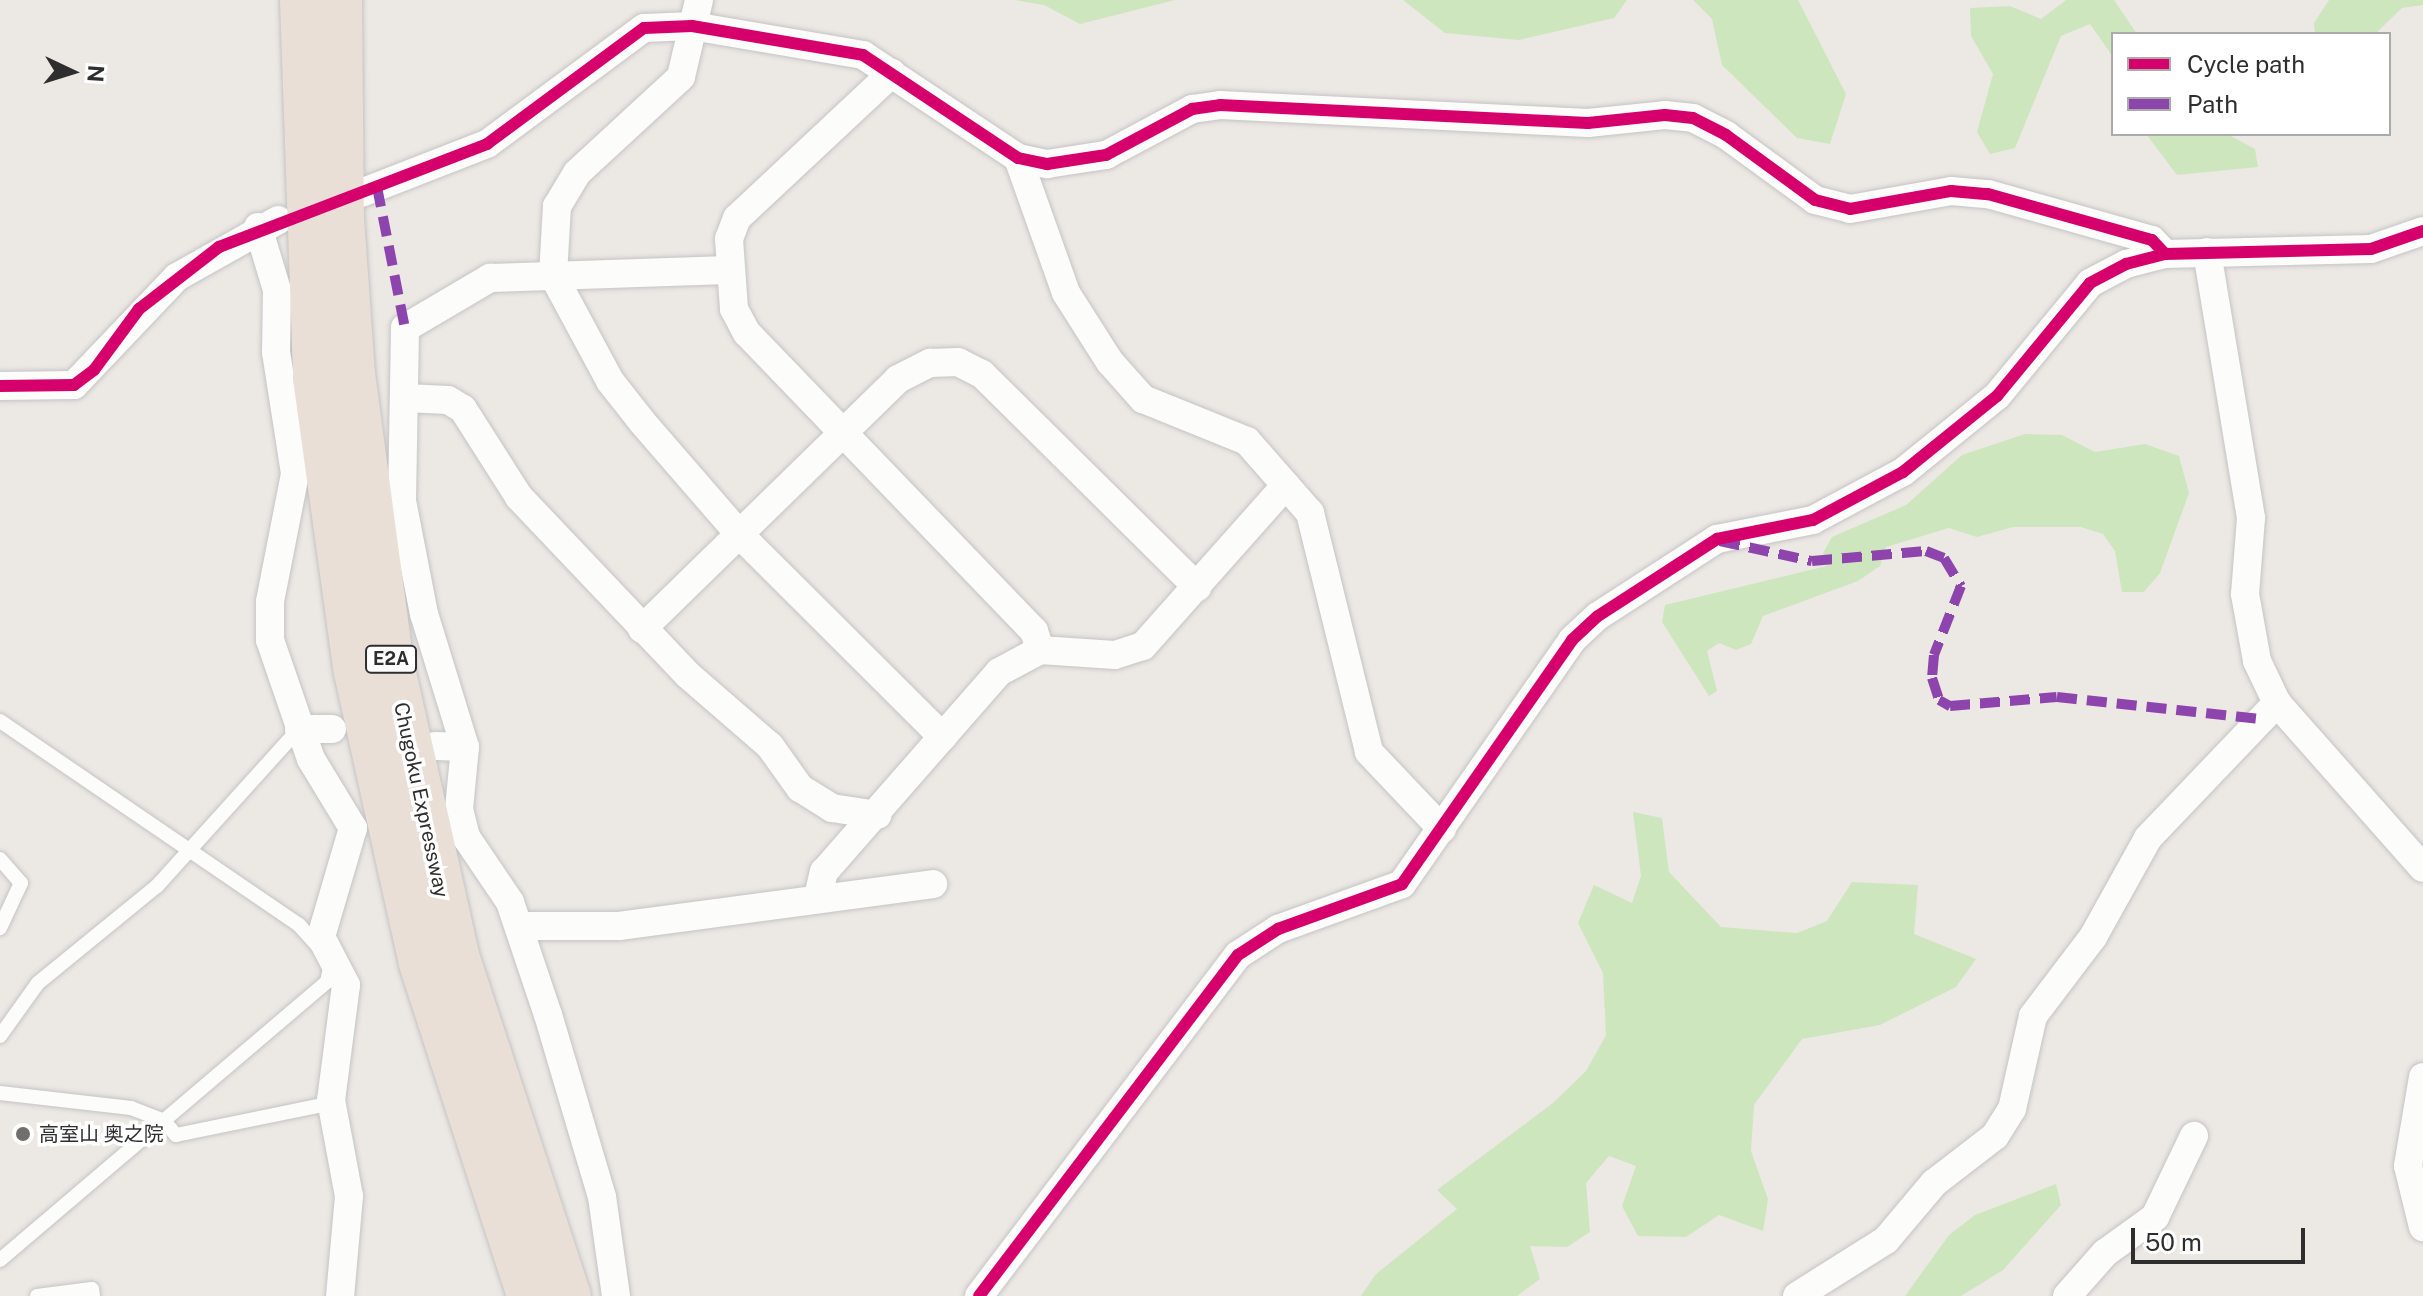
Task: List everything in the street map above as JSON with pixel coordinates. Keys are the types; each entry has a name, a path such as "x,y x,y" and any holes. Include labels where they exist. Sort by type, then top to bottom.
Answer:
{"highway":[{"name":"Chugoku Expressway","path":"302,0 315,378 356,672 421,963 529,1296"},
{"name":"Chugoku Expressway","path":"340,0 342,218 353,374 391,660 457,956 569,1296"}],"street":[{"path":"696,13 691,59 681,77 577,173 557,206 553,275 610,381 740,535 943,737"},
{"path":"361,193 487,144 644,28 696,13 834,46 892,73 1018,158 1047,164 1106,155 1192,109 1220,105 1588,123 1665,115 1693,118 1726,135 1815,200 1850,209 1951,191 1988,194 2152,240 2165,254"},
{"path":"892,73 799,166 748,201 729,239 729,270 747,333 1034,631 1040,650"},
{"path":"1018,158 1066,293 1110,362 1143,399 1247,441 1286,485 1322,542 1369,752 1442,829"},
{"path":"0,386 74,385 177,277 268,223 276,279 276,352 295,474 270,602 270,640 299,729 353,828 323,914 321,937 346,985 332,1103 349,1196 340,1296"},
{"path":"979,1296 1238,955 1278,929 1402,884 1572,640 1598,616 1697,549 1735,532 1813,520 1903,472 1997,396 2090,283 2165,254 2371,249 2423,231"},
{"path":"2207,252 2251,518 2247,619 2277,703 2423,868"},
{"path":"616,1296 602,1197 519,926 466,837 459,809 465,747 408,547 400,450 405,398 405,328 490,278 729,270"},
{"path":"642,629 898,379 930,363 958,362 982,374 1197,587"},
{"path":"405,398 448,400 463,409 519,497 642,629 732,707 815,801 877,815"},
{"path":"818,897 824,872 999,672 1040,650 1115,655 1143,646 1286,485"},
{"path":"1797,1296 1886,1240 1934,1183 1995,1136 2012,1109 2033,1016 2093,937 2148,838 2277,703"},
{"path":"299,729 332,729"},
{"path":"435,746 465,747"},
{"path":"519,926 619,926 933,884"},
{"path":"2423,1077 2408,1166 2423,1227"},
{"path":"2067,1296 2105,1253 2155,1217 2194,1136"}],"lane":[{"path":"0,721 189,850 330,956 327,982 0,1260"},
{"path":"0,1036 38,983 189,850 299,729"},
{"path":"0,859 21,883 0,928"},
{"path":"0,1093 81,1100 163,1120 176,1135 332,1103"},
{"path":"37,1296 92,1289 93,1296"}],"green space":[{"path":"1015,0 1175,0 1080,24 1044,5"},
{"path":"1403,0 1627,0 1614,18 1519,40 1445,33"},
{"path":"1693,0 1798,0 1846,94 1830,144 1797,138 1722,65 1712,19"},
{"path":"2066,0 2114,0 2136,32 2111,32 2111,54 2090,24 2061,36 2015,148 1990,154 1977,132 1993,74 1971,36 1970,8 2010,6 2041,19"},
{"path":"2329,0 2423,0 2423,5 2402,8 2377,32 2315,32 2314,23"},
{"path":"2148,136 2231,136 2255,149 2258,167 2177,175"},
{"path":"2025,434 2062,435 2095,452 2145,444 2179,456 2189,493 2160,573 2144,592 2122,592 2115,551 2103,534 2081,527 2013,527 1977,537 1949,528 1886,547 1880,566 1858,581 1763,616 1751,644 1736,650 1719,643 1707,651 1717,691 1709,696 1662,622 1665,605 1827,566 1823,553 1832,537 1906,505 1962,455"},
{"path":"1633,812 1662,818 1669,872 1721,927 1797,933 1827,921 1852,882 1918,885 1914,934 1976,959 1956,987 1880,1025 1802,1039 1754,1105 1751,1151 1768,1199 1763,1231 1719,1215 1686,1237 1638,1236 1622,1206 1636,1166 1609,1156 1586,1183 1590,1232 1567,1247 1530,1246 1540,1279 1517,1296 1361,1296 1376,1274 1457,1209 1437,1190 1553,1103 1586,1071 1606,1035 1603,973 1578,923 1594,885 1632,903 1641,876"},
{"path":"2056,1184 2061,1205 2003,1270 1961,1296 1905,1296 1949,1235 1975,1215"}],"marked path":[{"path":"377,187 405,328"},
{"path":"1720,541 1812,561 1926,551 1944,558 1961,586 1934,655 1932,678 1939,700 1950,706 2057,697 2258,719"}],"cycle path":[{"path":"0,386 74,385 94,370 139,309 219,247 487,144 644,28 692,26 863,55 1018,158 1047,164 1106,155 1192,109 1220,105 1588,123 1665,115 1693,118 1726,135 1815,200 1850,209 1951,191 1988,194 2152,240 2165,254"},
{"path":"979,1296 1238,955 1278,929 1402,884 1572,640 1598,616 1717,539 1813,520 1903,472 1997,396 2090,283 2126,264 2165,254 2371,249 2423,231"}],"place":[{"name":"高室山 奥之院","path":"23,1134"}]}
